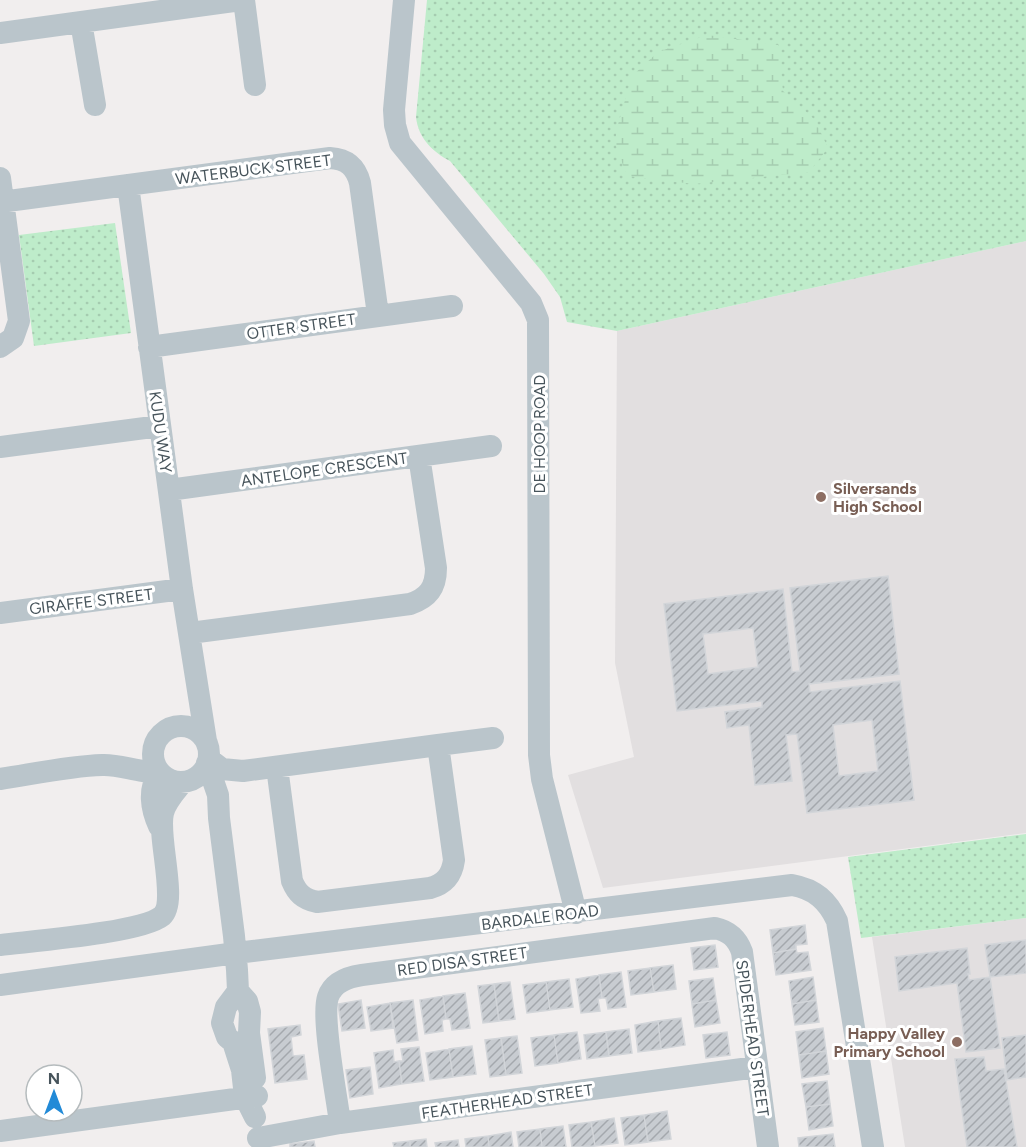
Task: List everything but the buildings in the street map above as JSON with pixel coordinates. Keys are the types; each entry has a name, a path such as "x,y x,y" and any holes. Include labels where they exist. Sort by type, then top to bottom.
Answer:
{"street":[{"path":"0,33 89,14 242,0 255,85"},
{"name":"DE HOOP ROAD","path":"404,0 394,110 395,126 400,143 531,303 538,320 539,755 542,779 576,913"},
{"path":"89,14 94,105"},
{"name":"WATERBUCK STREET","path":"2,202 330,158 346,161 356,170 360,183 378,315"},
{"path":"0,178 19,321 17,333 0,347"},
{"name":"KUDU WAY","path":"128,185 195,679 207,754 218,795 236,953 238,991 247,1001 250,1012 241,1037 255,1119"},
{"name":"OTTER STREET","path":"149,347 452,306"},
{"path":"0,447 160,426"},
{"path":"419,456 491,446"},
{"name":"ANTELOPE CRESCENT","path":"169,490 419,456 436,568 435,583 426,596 410,604 190,633"},
{"name":"GIRAFFE STREET","path":"0,613 182,589"},
{"name":"KUDU WAY","path":"161,830 154,812 151,790 158,772 153,761 153,748 159,735 171,729 189,704 195,679"},
{"path":"0,945 125,928 149,922 165,912 169,901 161,830 164,808 184,782 202,773 207,754 202,735 191,728 171,729 102,765"},
{"path":"207,754 222,769 237,771 493,738"},
{"path":"277,767 292,881 300,896 317,902 430,888 448,878 453,869 454,860 438,745"},
{"path":"0,779 102,765 158,772 166,779 184,782 205,798 219,818"},
{"path":"218,795 222,784 237,771"},
{"name":"BARDALE ROAD","path":"0,985 781,885 802,887 823,899 832,909 837,921 873,1147"},
{"name":"RED DISA STREET","path":"340,1123 328,1030 327,1002 331,990 344,978 707,928 724,929 729,933"},
{"name":"SPIDERHEAD STREET","path":"729,933 739,944 742,952 768,1147"},
{"name":"FEATHERHEAD STREET","path":"0,1131 255,1119 340,1123 757,1067"}],"shaded area":[{"name":"Silversands High School","path":"1026,241 1026,833 603,888 568,775 634,757 615,663 617,331"},
{"name":"Happy Valley Primary School","path":"1026,918 1026,1147 905,1147 872,937"}],"green space":[{"path":"427,0 1026,0 1026,241 617,331 567,322 560,297 544,274 450,161 427,144 417,125"},
{"path":"707,35 778,45 783,91 815,120 828,148 809,172 694,184 627,176 615,143 632,76 658,52"},
{"path":"115,223 131,333 34,346 19,235"},
{"path":"1026,834 1026,918 861,938 848,857"}],"place":[{"name":"Silversands High School","path":"821,497"},
{"name":"Happy Valley Primary School","path":"957,1042"}]}
